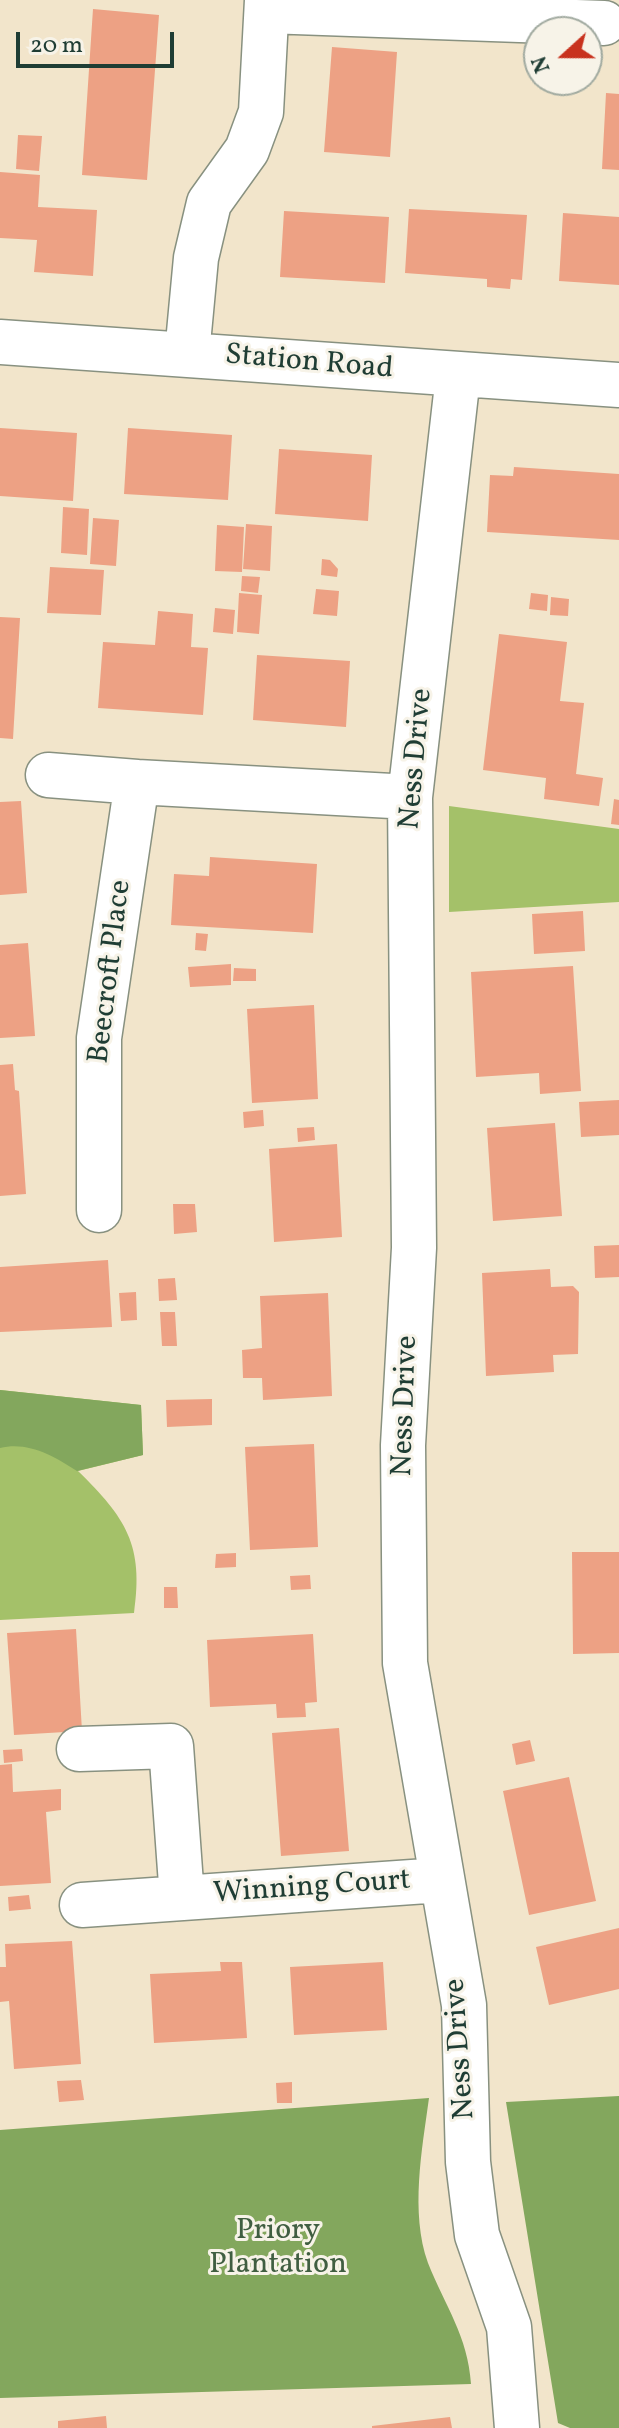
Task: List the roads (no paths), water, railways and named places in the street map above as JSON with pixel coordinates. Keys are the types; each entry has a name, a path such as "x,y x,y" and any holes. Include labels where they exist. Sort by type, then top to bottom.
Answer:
{"street":[{"path":"187,354 196,258 209,203 247,150 261,112 267,5 604,23"},
{"name":"Station Road","path":"0,342 619,385"},
{"name":"Ness Drive","path":"458,376 410,797 414,1248 403,1445 405,1663 464,2005 468,2162 477,2235 509,2327 517,2428"},
{"path":"48,775 410,797"},
{"name":"Beecroft Place","path":"99,1210 99,1038 137,782"},
{"name":"Winning Court","path":"79,1749 171,1746 182,1898"},
{"name":"Winning Court","path":"82,1905 441,1880"}],"park label":[{"name":"Priory Plantation","path":"278,2249"}]}
